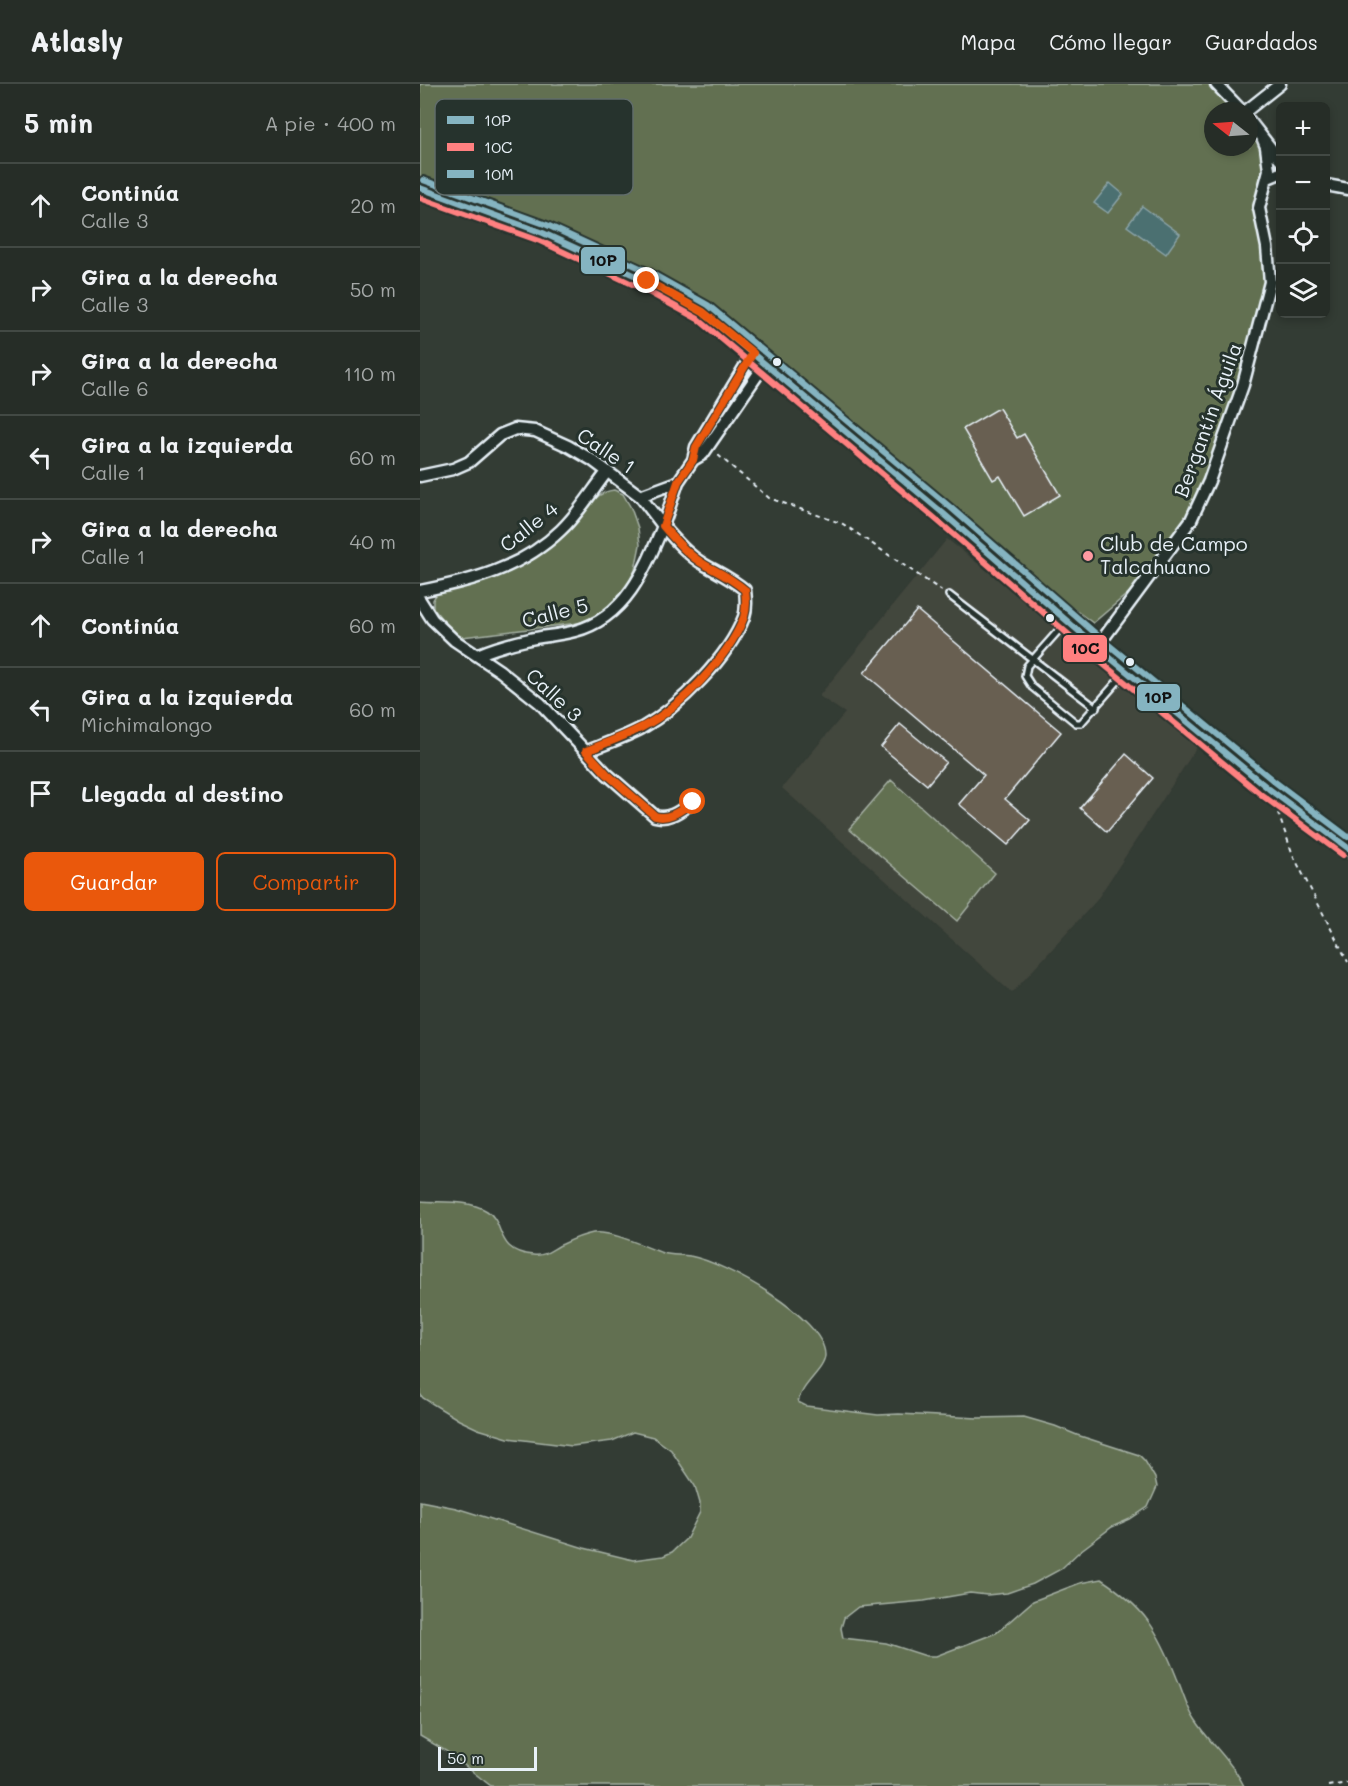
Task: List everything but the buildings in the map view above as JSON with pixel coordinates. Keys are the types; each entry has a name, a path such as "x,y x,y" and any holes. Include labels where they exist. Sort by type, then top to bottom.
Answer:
{"main road":[{"path":"420,188 435,193"},
{"path":"439,195 543,233 647,281 703,312 944,514 1097,647 1269,789 1348,848"}],"street":[{"path":"1216,84 1235,102"},
{"path":"1256,102 1280,84"},
{"name":"Bergantín Águila","path":"1258,132 1278,156"},
{"name":"Bergantín Águila","path":"1097,647 1191,520 1209,481 1243,385 1270,282 1259,208 1262,190 1268,178 1267,154 1262,137"},
{"path":"1268,178 1276,175"},
{"path":"1330,186 1348,189"},
{"path":"693,460 696,447 753,353"},
{"path":"663,526 678,482 693,460 708,447 765,364"},
{"name":"Calle 1","path":"420,476 453,469 469,462 500,435 515,429 535,431 592,460 640,496 676,541 703,564 729,577 745,590 747,603 744,616 731,642 687,693 666,713 641,728 586,751"},
{"name":"Calle 4","path":"420,591 502,570 523,559 561,530 607,472"},
{"path":"640,496 678,482"},
{"name":"Calle 5","path":"477,655 500,646 574,631 607,617 623,602 639,581 663,526"},
{"name":"Calle 3","path":"420,600 432,619 454,640 500,670 540,703 607,774 655,816 662,818 672,815 693,802"}],"lane":[{"path":"949,596 1096,708"},
{"path":"1067,621 1027,666 1025,676 1032,687 1076,723 1081,723 1086,720 1126,671"}],"path":[{"path":"708,447 769,498 843,524 949,596"},
{"path":"1277,811 1293,855 1348,962"},
{"path":"1328,1786 1348,1783"}],"shaded area":[{"path":"947,539 1201,741 1096,901 1012,993 782,788 845,713 819,696"}],"green space":[{"path":"420,84 1216,84 1229,102 1204,102 1204,156 1258,156 1258,144 1261,149 1270,282 1258,330 1191,520 1146,578 1093,623 944,514 703,312 637,277 439,195 633,195 633,99 435,99 435,193 420,187"},
{"path":"614,490 623,494 631,508 638,528 640,545 635,570 622,595 606,611 579,623 462,637 453,633 433,608 433,600 437,593 492,578 540,553 570,528 595,499"},
{"path":"891,780 995,873 957,921 849,829"},
{"path":"420,1201 463,1203 480,1207 493,1216 506,1243 521,1253 541,1255 593,1233 609,1234 666,1254 687,1255 706,1260 747,1280 791,1309 808,1324 820,1340 825,1355 824,1361 800,1395 798,1402 806,1406 878,1415 1024,1417 1139,1455 1155,1478 1157,1487 1148,1507 1112,1527 1080,1551 1061,1569 1033,1584 1007,1593 987,1595 970,1593 924,1601 858,1607 844,1618 841,1628 843,1638 886,1643 926,1656 936,1656 996,1633 1033,1601 1080,1583 1101,1579 1129,1600 1148,1621 1163,1646 1192,1715 1244,1786 491,1786 446,1751 420,1736 420,1501 456,1508 584,1548 633,1560 663,1556 672,1552 687,1538 700,1512 700,1503 695,1486 671,1450 653,1437 633,1432 612,1441 572,1446 508,1438 478,1429 423,1398 420,1394"}],"water":[{"path":"1110,183 1123,194 1108,213 1094,203"},
{"path":"1142,206 1180,234 1166,254 1127,226"}],"transit line":[{"name":"10M","path":"423,180 435,184"},
{"name":"10P","path":"420,188 435,193"},
{"name":"10P","path":"439,195 543,233 647,281 703,312 944,514 1097,647 1269,789 1348,848"},
{"name":"10M","path":"464,195 547,225 651,273 708,305 950,507 1103,640 1275,782 1348,837"},
{"name":"10C","path":"420,198 540,241 643,289 698,319 938,521 1091,654 1263,796 1343,855"}],"place":[{"name":"Club de Campo Talcahuano","path":"1088,556"}],"route":[{"path":"647,281 703,312 753,353 696,447 693,460 678,482 663,526 676,541 703,564 729,577 745,590 747,603 744,616 731,642 710,669 666,713 641,728 586,751 607,774 655,816 662,818 672,815 693,802"}]}
